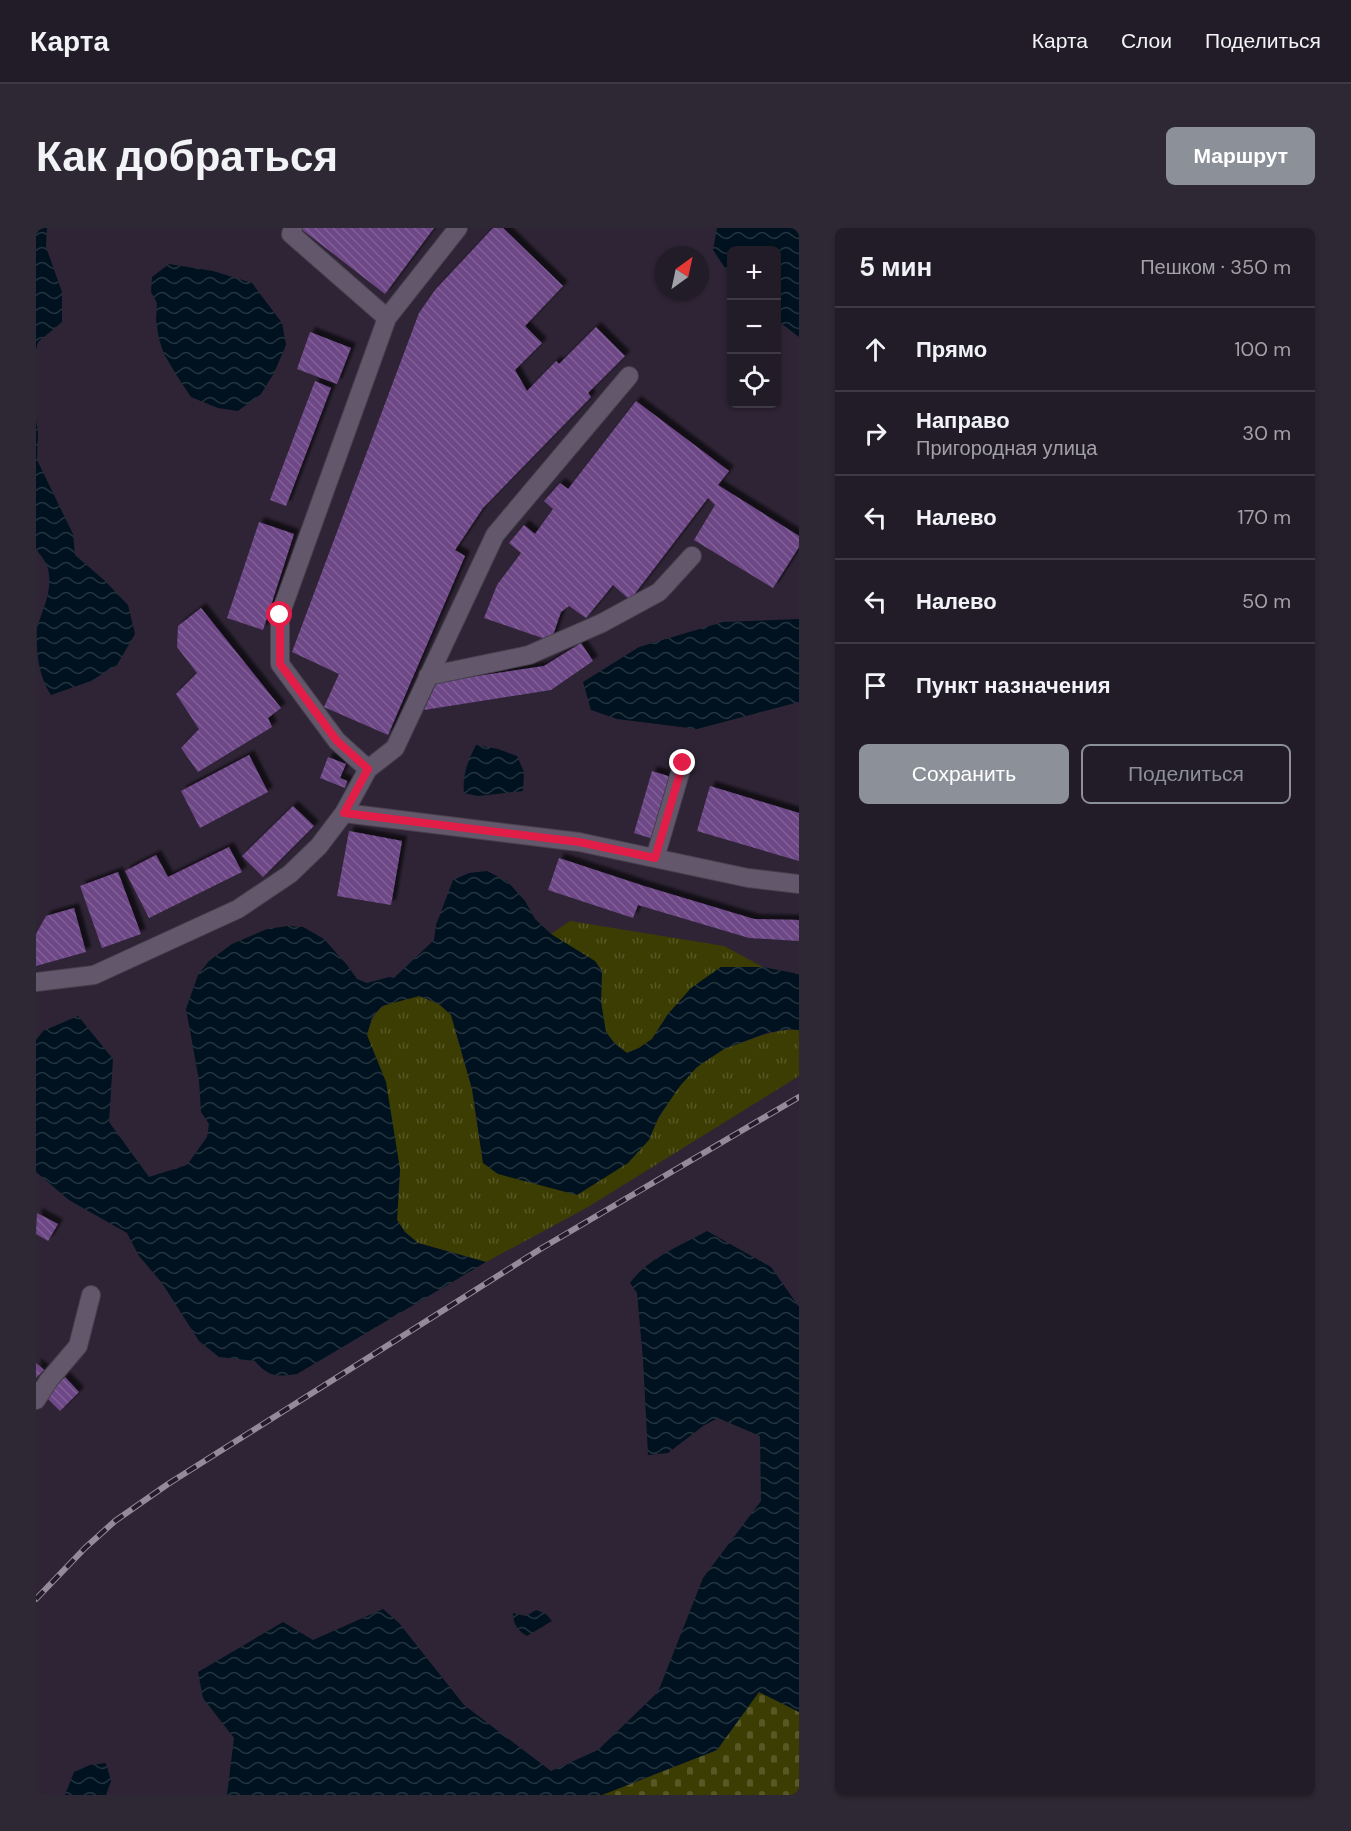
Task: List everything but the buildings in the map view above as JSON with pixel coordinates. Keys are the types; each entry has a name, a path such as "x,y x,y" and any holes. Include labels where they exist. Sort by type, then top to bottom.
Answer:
{"street":[{"path":"293,228 291,234 387,318"},
{"path":"368,769 337,741 280,664 280,615 387,318 458,228"},
{"path":"36,982 94,975 238,909 290,874 318,846 344,813 368,769 395,748 495,536 629,375"},
{"path":"428,675 529,655 602,623 658,592 692,556"},
{"path":"655,858 683,763"},
{"path":"344,813 579,842 748,878 799,884"},
{"path":"36,1400 49,1380 78,1346 91,1295"}],"green space":[{"path":"570,921 724,946 763,967 721,967 668,1014 652,1039 627,1053 611,1039 605,1027 602,971 551,934"},
{"path":"419,996 439,1004 451,1015 472,1089 483,1163 649,1140 669,1100 699,1066 724,1049 772,1032 799,1030 799,1076 588,1207 486,1262 418,1243 405,1232 397,1220 400,1169 367,1035 379,1009 391,1003"},
{"path":"759,1691 799,1712 799,1795 602,1795 717,1750"}],"water":[{"path":"36,228 47,228 46,247 62,292 62,322 38,342 36,350"},
{"path":"717,228 799,228 799,337 781,323 781,246 727,246 727,271 713,250"},
{"path":"169,264 213,271 252,283 282,323 286,345 274,373 261,394 238,411 218,408 191,397 164,354 156,320 157,303 151,292 152,277"},
{"path":"36,421 37,460 73,534 75,555 128,605 135,634 117,665 91,681 51,695 41,671 37,645 37,628 47,599 49,577 46,564 36,549"},
{"path":"799,619 799,702 697,729 617,719 591,710 583,682 639,647 723,622"},
{"path":"476,745 498,749 517,756 524,772 523,791 478,796 464,793 466,768"},
{"path":"487,871 507,881 525,901 535,919 551,934 595,961 602,971 601,1002 606,1032 615,1044 627,1053 652,1039 668,1014 691,988 721,967 763,967 799,974 799,1030 789,1029 767,1033 724,1049 697,1067 680,1086 658,1118 649,1140 628,1163 577,1195 498,1174 483,1163 472,1089 451,1015 439,1004 419,996 382,1006 372,1017 367,1035 386,1082 400,1169 397,1220 405,1232 418,1243 486,1262 297,1374 274,1375 264,1370 255,1361 219,1357 199,1341 162,1283 139,1256 127,1233 69,1200 36,1172 36,1040 43,1031 78,1016 113,1059 109,1122 149,1177 187,1165 207,1137 209,1124 201,1112 199,1080 186,1009 198,975 209,961 232,944 267,929 288,926 303,927 324,939 357,979 367,983 389,977 394,978 434,940 436,925 453,880 469,873"},
{"path":"707,1231 771,1267 799,1307 799,1712 759,1692 717,1750 602,1795 227,1795 234,1738 203,1698 198,1672 283,1622 313,1640 383,1609 399,1623 464,1705 551,1771 598,1750 658,1692 703,1578 761,1501 760,1436 718,1418 703,1426 668,1453 648,1455 637,1293 630,1283 646,1266"},
{"path":"536,1610 546,1614 552,1621 527,1636 517,1627 513,1613 526,1616"},
{"path":"106,1763 111,1781 106,1795 65,1795 74,1772 90,1765"}],"railway":[{"path":"36,1599 85,1548 115,1521 168,1484 542,1248 799,1097"}],"route":[{"path":"280,615 280,664 337,741 368,769 344,813 579,842 655,858 683,763"}]}
